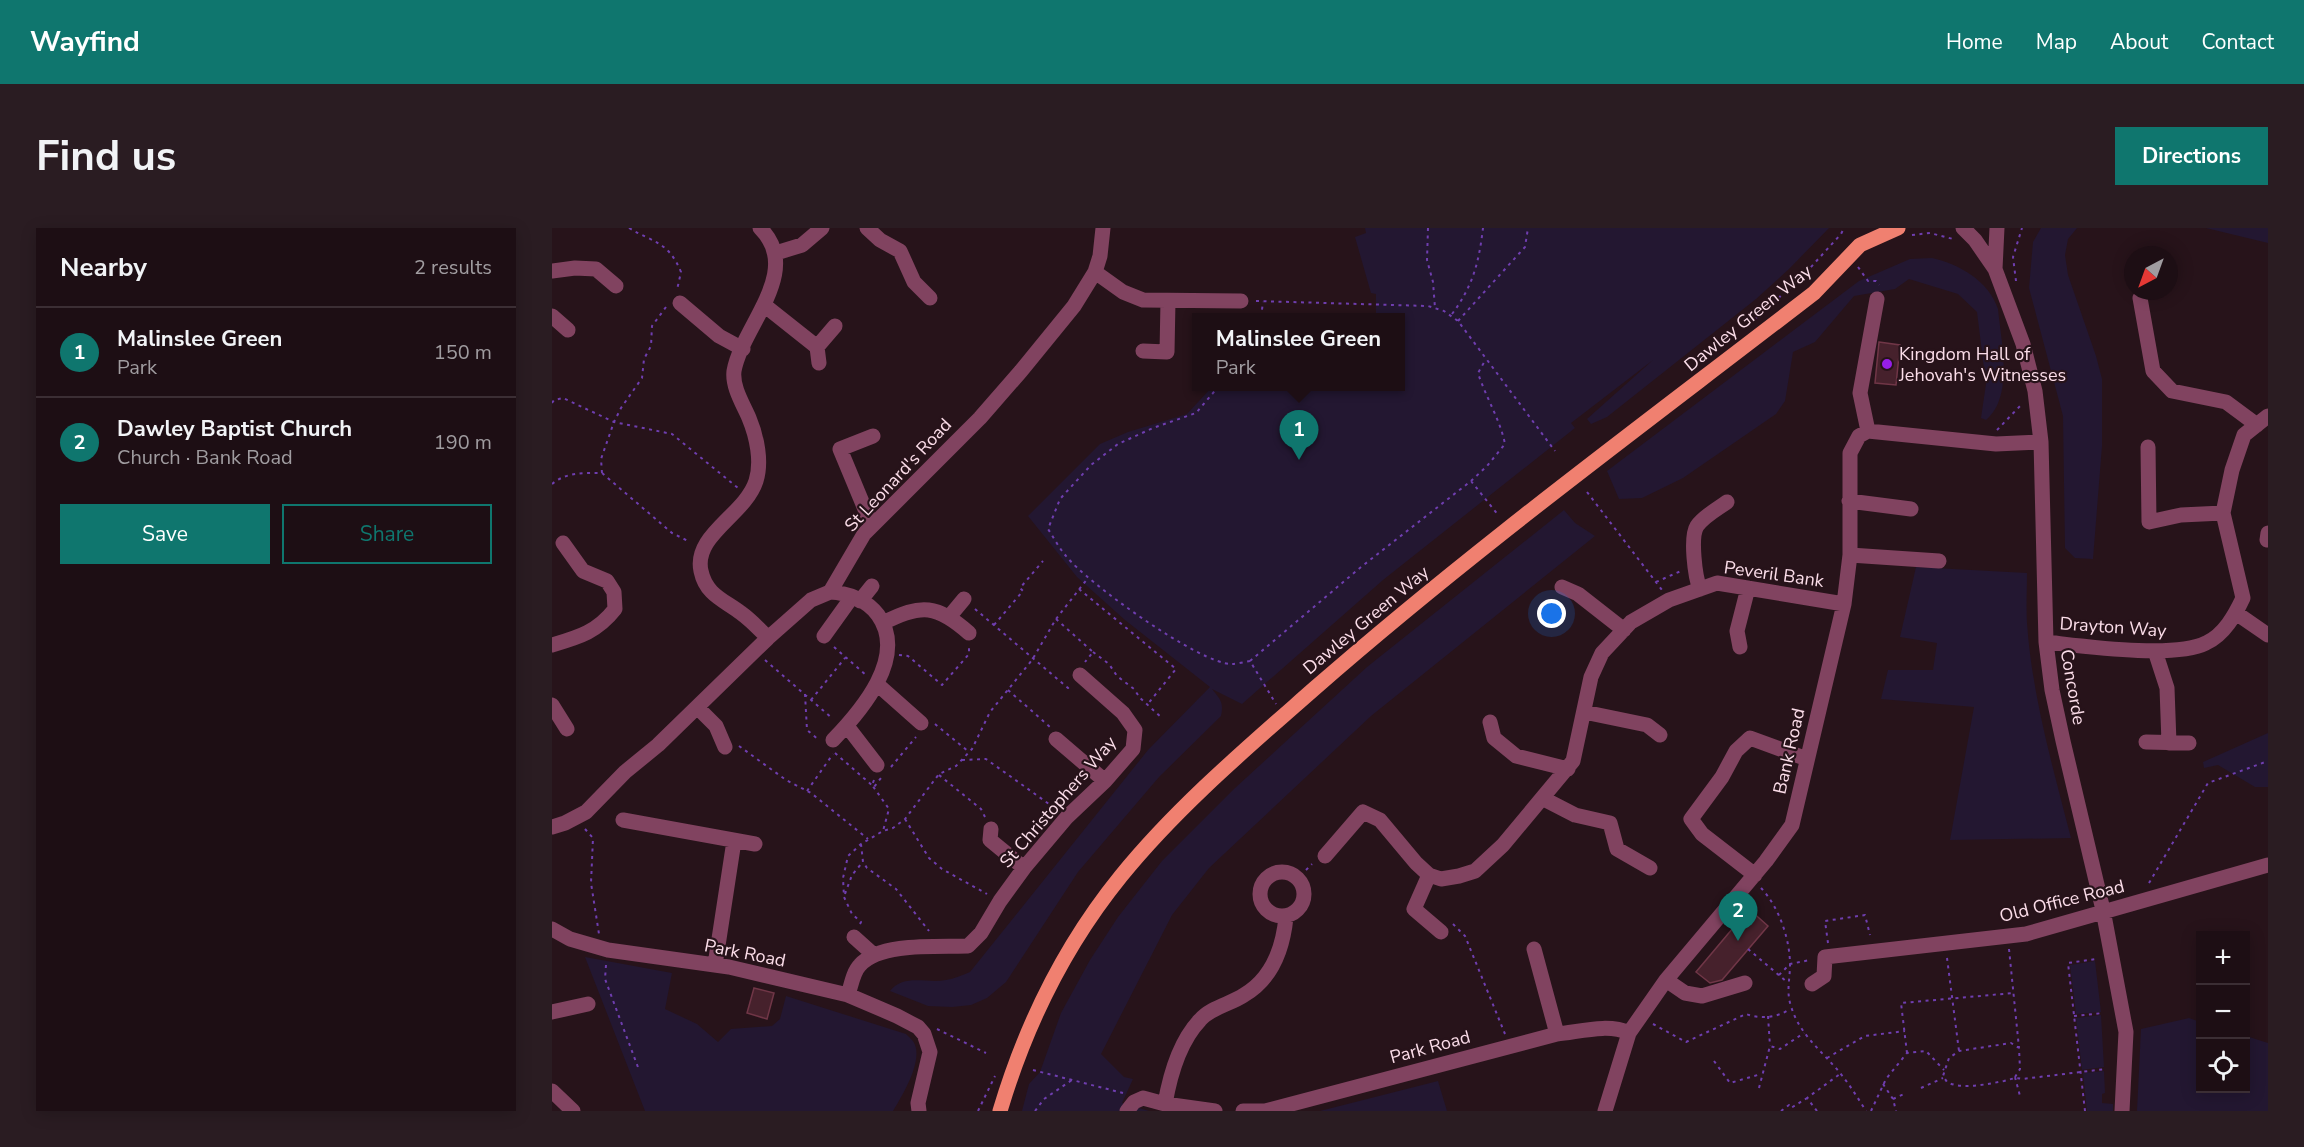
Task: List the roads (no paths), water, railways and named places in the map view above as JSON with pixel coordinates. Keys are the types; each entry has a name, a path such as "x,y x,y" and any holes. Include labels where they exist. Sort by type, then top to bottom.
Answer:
{"main road":[{"name":"Dawley Green Way","path":"1000,1111 1024,1042 1043,999 1066,958 1089,920 1120,878 1178,813 1283,716 1376,635 1477,553 1815,293 1860,245 1868,228"},
{"name":"Dawley Green Way","path":"1860,245 1898,228"}],"street":[{"path":"760,228 769,238 776,253 775,272 764,305 734,370 734,382 751,422 759,466 756,482 749,497 703,548 700,566 709,589 718,599 746,616 768,638"},
{"path":"776,253 802,245 822,228"},
{"path":"867,228 880,240 900,250 914,282 930,298"},
{"path":"1103,228 1100,256 1095,273 1128,295 1143,300 1241,301"},
{"name":"Concorde","path":"1963,228 1975,240 1995,269 2023,344 2035,391 2041,442 2046,642 2052,690 2103,910 2126,1032 2122,1111"},
{"name":"Concorde","path":"1995,269 1997,228"},
{"path":"552,271 575,268 596,269 616,286"},
{"name":"St Leonard's Road","path":"830,592 864,534 980,418 1074,306 1095,273"},
{"path":"1877,299 1860,393 1868,431 1996,444 2041,442"},
{"path":"2140,300 2153,371 2172,391 2226,402 2262,420 2244,435 2232,470 2223,513 2243,598 2236,613 2268,635"},
{"path":"674,301 720,336 743,349"},
{"path":"1143,351 1167,352 1168,301"},
{"path":"764,305 817,347 819,363"},
{"path":"552,316 568,330"},
{"path":"817,347 835,326"},
{"name":"Bank Road","path":"1605,1111 1629,1033 1666,980 1753,877 1792,825 1844,604 1850,555 1850,453 1859,436 1868,431"},
{"path":"872,526 834,452 873,436"},
{"path":"2148,447 2149,522 2181,515 2223,513"},
{"path":"1700,589 1695,566 1695,532 1697,526 1727,501"},
{"path":"1849,501 1911,509"},
{"path":"552,645 584,636 604,623 615,609 614,592 607,581 583,571 563,543"},
{"path":"1850,555 1939,561"},
{"name":"Peveril Bank","path":"1429,875 1441,879 1475,871 1503,845 1568,769 1573,761 1591,677 1602,653 1631,622 1669,600 1717,583 1844,604"},
{"path":"824,636 856,599 872,586"},
{"path":"1562,587 1578,594 1624,630"},
{"path":"1740,647 1737,631 1748,588"},
{"path":"552,827 586,812 768,638 811,600 830,592 844,593 872,607 884,623 887,632 886,654 877,684 869,698 831,746"},
{"path":"949,617 964,599"},
{"path":"884,623 902,613 919,609 936,611 949,617 969,633"},
{"name":"Drayton Way","path":"2046,642 2171,652 2206,643 2230,623 2236,613"},
{"path":"2155,651 2167,688 2169,742"},
{"name":"St Christophers Way","path":"874,955 881,952 968,946 981,933 1000,901 1024,868 1067,817 1105,782 1132,749 1135,730 1123,713 1080,675"},
{"path":"877,684 921,723"},
{"path":"552,705 567,729"},
{"path":"697,707 732,746"},
{"path":"1584,712 1647,725 1660,735"},
{"path":"1490,722 1494,738 1516,756 1568,769"},
{"path":"846,727 877,765"},
{"path":"1753,877 1702,834 1691,819 1722,777 1736,751 1750,738 1807,759"},
{"path":"1056,739 1105,782"},
{"path":"2146,742 2189,743"},
{"path":"1542,798 1575,815 1610,823 1617,849 1650,868"},
{"path":"1325,856 1363,812 1380,820 1429,875 1414,909 1446,927"},
{"path":"623,820 755,844"},
{"path":"992,829 990,840 1024,868"},
{"path":"715,964 734,841"},
{"name":"Old Office Road","path":"1812,984 1824,976 1826,950 1945,943 2026,934 2268,864"},
{"path":"1278,872 1302,874 1304,898 1298,910 1286,917 1264,909 1259,894 1261,886 1270,874 1278,872"},
{"path":"1165,1104 1177,1057 1192,1030 1202,1017 1245,995 1267,974 1278,956 1286,917"},
{"name":"Park Road","path":"552,929 570,939 605,949 715,964 848,995 897,1016 918,1027 924,1035 930,1052 918,1103 919,1111"},
{"path":"848,995 858,967 874,955 854,937"},
{"path":"1534,949 1557,1034"},
{"path":"1666,980 1685,993 1702,996 1745,983"},
{"path":"552,1012 588,1004"},
{"name":"Park Road","path":"1243,1111 1265,1111 1557,1034 1604,1029 1629,1033"},
{"path":"552,1091 573,1111"},
{"path":"1127,1111 1139,1099 1215,1111"}],"place":[{"name":"Kingdom Hall of Jehovah's Witnesses","path":"1887,364"},
{"name":"Malinslee Green","path":"1299,460"},
{"name":"Dawley Baptist Church","path":"1738,941"}]}
